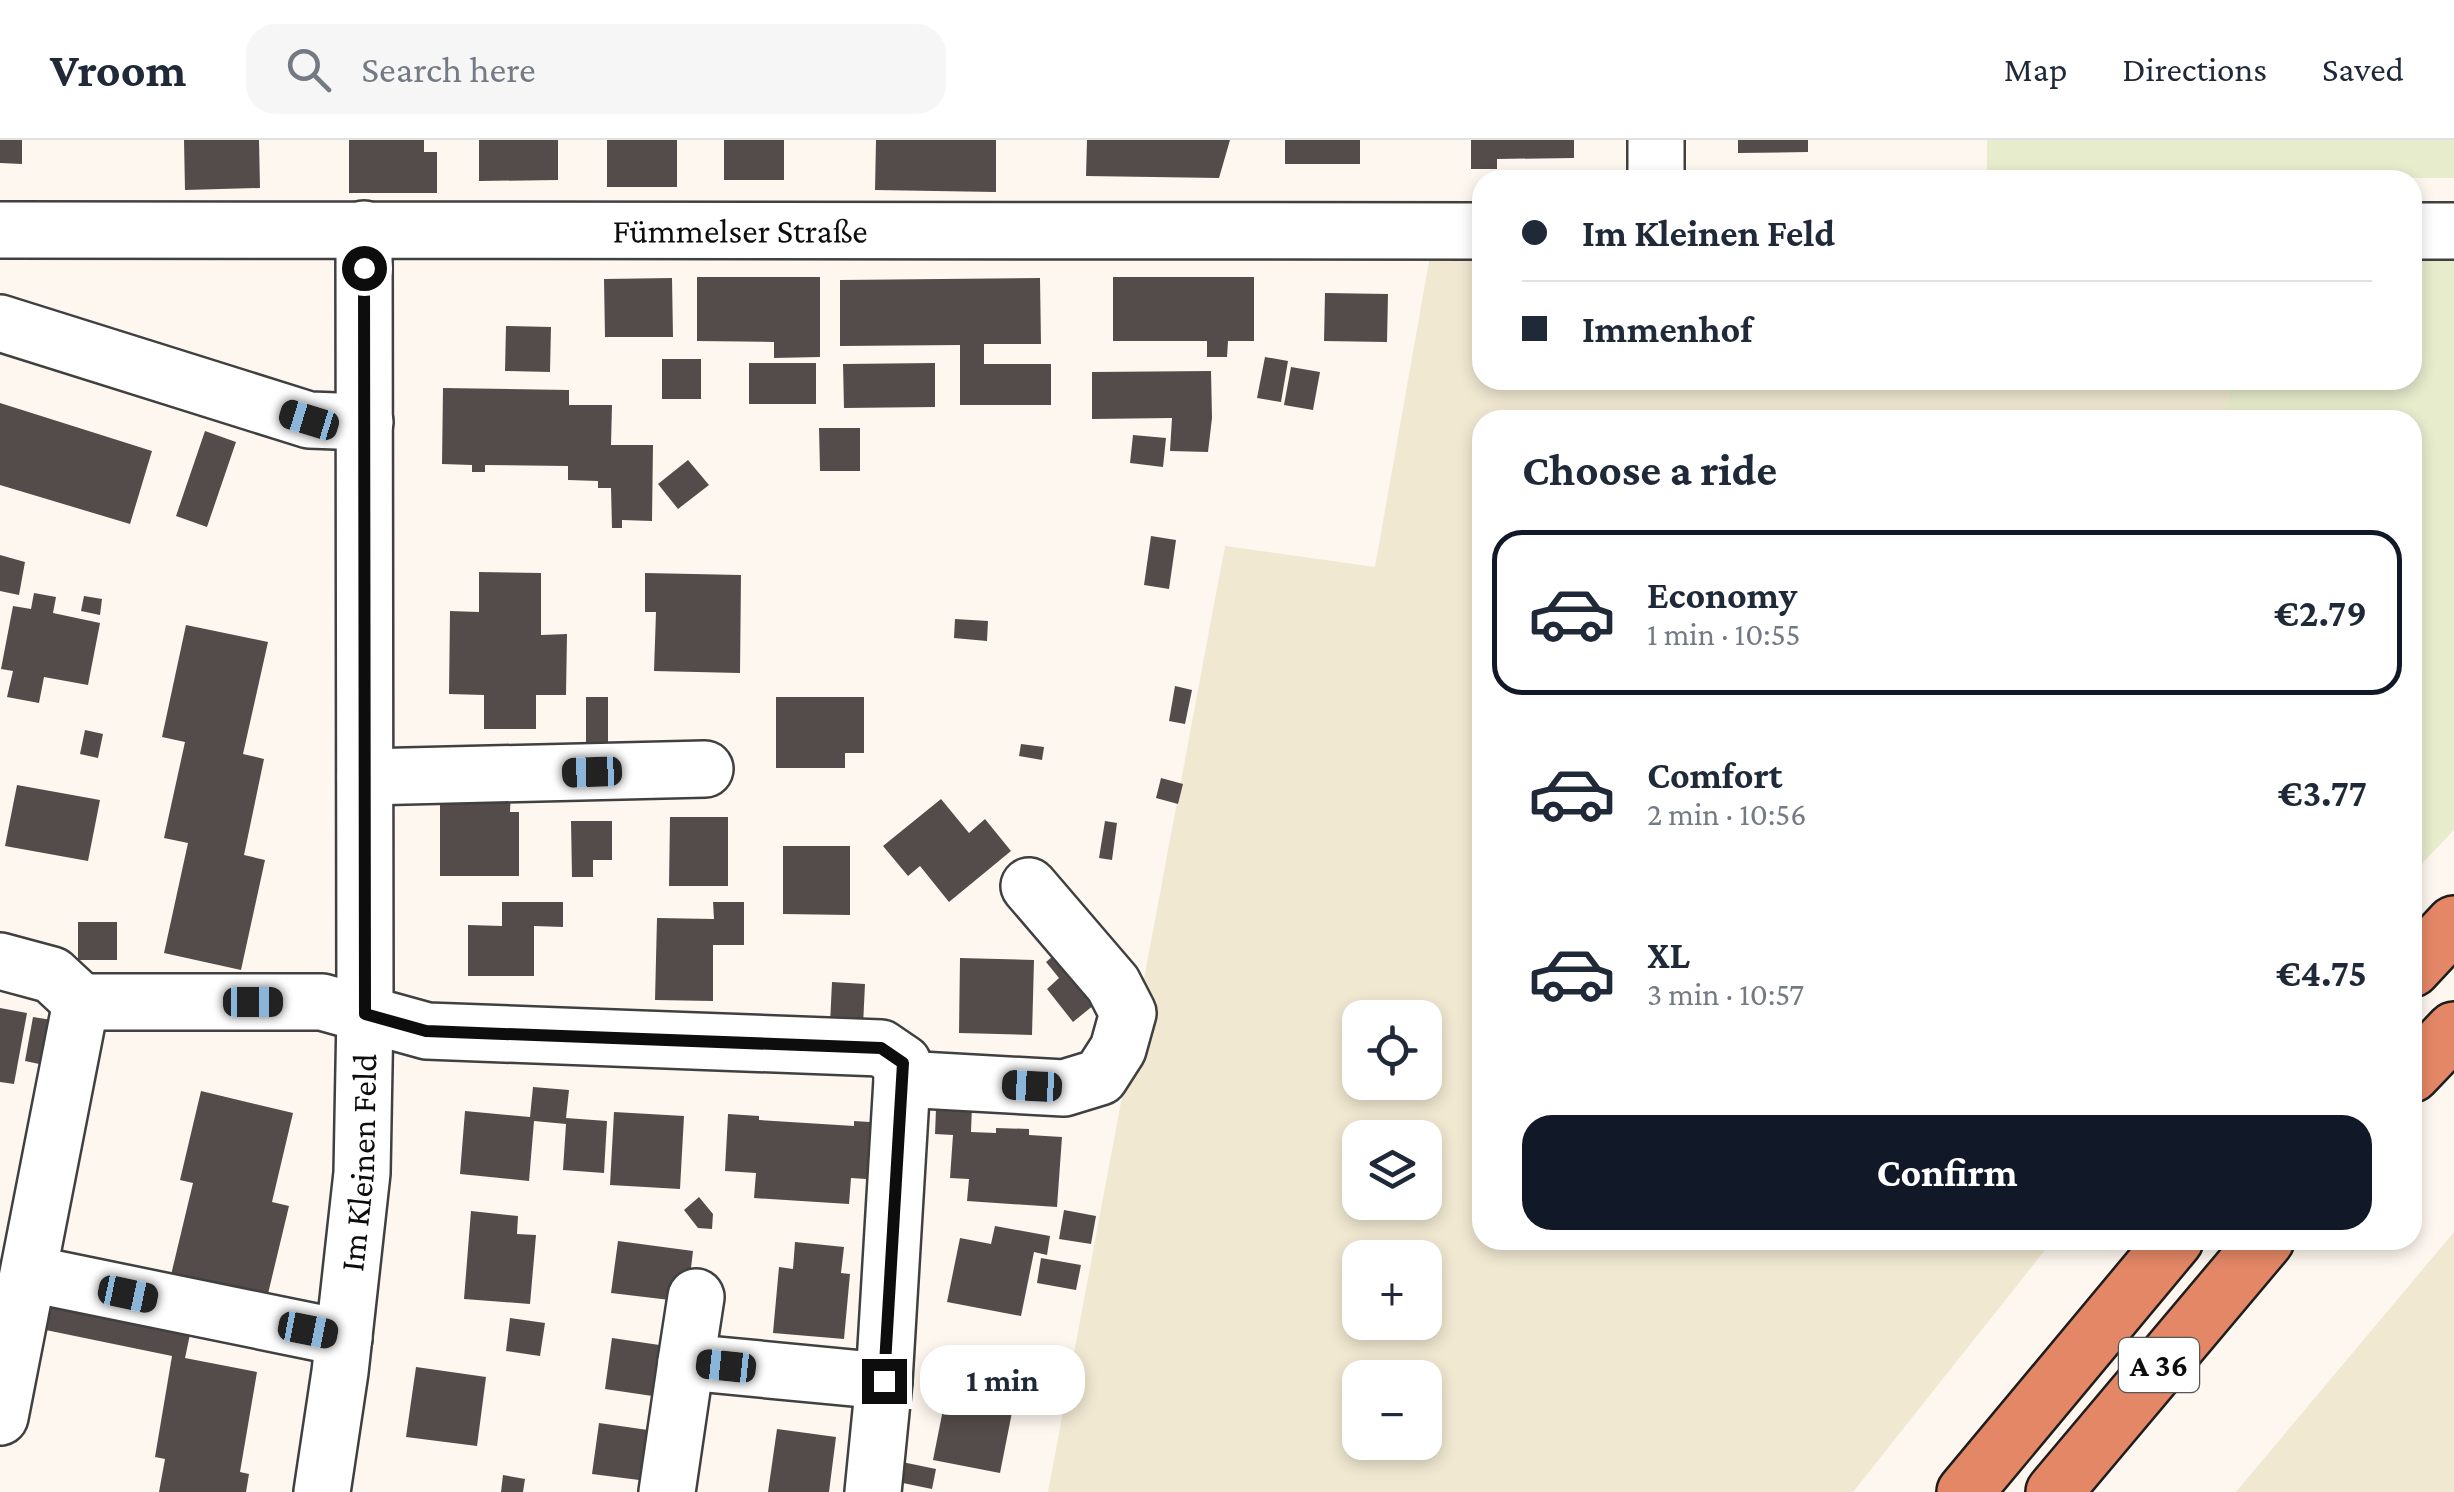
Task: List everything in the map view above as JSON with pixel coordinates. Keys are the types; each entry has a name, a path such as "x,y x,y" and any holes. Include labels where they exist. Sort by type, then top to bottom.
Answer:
{"highway":[{"path":"2422,958 2454,924"},
{"path":"2422,1064 2454,1030"},
{"name":"A 36","path":"1965,1492 2168,1250"},
{"name":"A 36","path":"2054,1492 2258,1250"}],"street":[{"path":"1656,140 1656,170"},
{"name":"Fümmelser Straße","path":"0,230 1472,231"},
{"name":"Im Kleinen Feld","path":"322,1492 362,1173 364,230"},
{"path":"2422,231 2454,231"},
{"path":"0,323 309,420 365,422"},
{"path":"365,777 705,770"},
{"path":"902,1079 1064,1088 1100,1078 1118,1049 1128,1013 1113,984 1029,886"},
{"path":"0,962 52,975 81,1002 322,1002 426,1031 881,1048 903,1063 884,1381 873,1492"},
{"path":"0,1417 81,1002"},
{"path":"27,1274 344,1338"},
{"path":"667,1492 696,1297"},
{"path":"686,1362 884,1381"}],"shaded area":[{"path":"1431,250 1472,250 1472,390 2229,390 2225,410 1472,410 1472,1250 2045,1250 1853,1492 1048,1492 1225,546 1375,567"},
{"path":"2454,1232 2454,1492 2236,1492"}],"green space":[{"path":"1987,140 2454,140 2454,178 2422,178 2422,170 1987,170"},
{"path":"2422,257 2454,258 2454,830 2422,864 2422,410 2225,410 2229,390 2422,390"}],"building":[{"path":"0,140 22,140 22,164 0,163"},
{"path":"184,140 259,140 260,188 185,190"},
{"path":"349,140 424,140 424,152 437,152 437,193 349,193"},
{"path":"479,140 558,140 558,180 479,181"},
{"path":"607,140 677,140 677,187 607,187"},
{"path":"724,140 784,140 784,180 724,180"},
{"path":"876,140 996,140 996,192 875,190"},
{"path":"1087,140 1230,140 1219,178 1086,176"},
{"path":"1285,140 1360,140 1360,164 1285,164"},
{"path":"1471,140 1574,140 1574,158 1497,159 1497,169 1471,169"},
{"path":"1738,140 1808,140 1808,152 1738,153"},
{"path":"697,277 820,277 820,357 774,358 774,342 697,341"},
{"path":"1113,277 1254,277 1254,341 1228,341 1227,357 1207,357 1207,341 1113,341"},
{"path":"672,278 673,337 605,337 604,279"},
{"path":"1040,278 1041,344 984,344 984,364 1051,364 1051,405 960,405 960,345 840,346 840,280"},
{"path":"1325,293 1388,294 1387,342 1324,341"},
{"path":"506,326 551,327 550,372 505,371"},
{"path":"1265,357 1288,361 1281,402 1257,398"},
{"path":"662,359 701,359 701,399 662,399"},
{"path":"749,363 816,363 816,404 749,404"},
{"path":"935,363 935,407 844,408 843,364"},
{"path":"1291,367 1320,372 1313,410 1284,405"},
{"path":"1211,371 1208,452 1170,451 1172,418 1092,419 1092,372"},
{"path":"443,388 569,390 569,405 612,405 611,445 653,445 652,521 622,520 622,528 612,528 611,488 598,488 598,481 568,480 568,466 485,465 485,472 472,472 472,465 442,464"},
{"path":"0,403 152,451 130,524 0,485"},
{"path":"819,428 860,428 860,471 820,471"},
{"path":"205,431 236,442 207,527 176,516"},
{"path":"1133,435 1166,438 1163,467 1130,463"},
{"path":"688,460 709,485 678,509 658,484"},
{"path":"1151,536 1176,540 1169,589 1144,585"},
{"path":"0,555 25,562 19,595 0,591"},
{"path":"479,572 541,573 541,635 567,634 566,695 536,695 536,729 484,729 484,695 449,694 450,611 479,612"},
{"path":"645,573 741,575 740,673 654,671 656,612 645,612"},
{"path":"34,593 56,597 53,613 100,623 88,685 44,677 39,703 7,697 13,671 1,669 13,606 31,609"},
{"path":"84,596 102,599 100,615 81,611"},
{"path":"955,619 988,621 987,641 954,638"},
{"path":"186,625 268,642 243,754 264,759 244,855 265,860 241,970 164,953 188,843 164,838 185,742 162,737"},
{"path":"1175,686 1192,690 1185,724 1169,721"},
{"path":"586,697 608,697 608,742 586,742"},
{"path":"776,697 864,697 864,753 845,753 845,768 776,768"},
{"path":"85,730 103,734 98,758 80,754"},
{"path":"1021,744 1044,747 1042,760 1019,756"},
{"path":"1161,778 1183,784 1178,804 1156,798"},
{"path":"17,785 100,800 88,861 5,846"},
{"path":"440,790 511,790 510,812 519,812 519,876 440,876"},
{"path":"941,799 969,833 985,819 1011,851 949,902 920,866 908,876 883,846"},
{"path":"670,817 728,817 728,886 669,886"},
{"path":"571,821 612,821 612,860 593,860 593,877 572,877"},
{"path":"1105,821 1117,823 1112,860 1099,858"},
{"path":"783,846 850,846 850,915 783,914"},
{"path":"502,902 563,902 563,927 534,926 534,976 468,976 468,925 502,926"},
{"path":"713,902 744,902 744,945 713,945 713,1001 655,1000 657,918 714,919"},
{"path":"78,922 117,922 117,960 78,960"},
{"path":"1064,947 1105,996 1073,1022 1047,989 1059,978 1046,962"},
{"path":"960,958 1034,960 1032,1035 959,1033"},
{"path":"832,982 865,984 863,1026 830,1025"},
{"path":"0,1008 27,1013 14,1084 0,1082"},
{"path":"33,1017 52,1020 44,1065 25,1061"},
{"path":"533,1087 569,1090 566,1118 607,1121 604,1173 563,1170 566,1124 534,1121 529,1181 460,1174 465,1111 530,1117"},
{"path":"201,1091 293,1113 272,1202 289,1206 267,1298 171,1275 193,1183 180,1180"},
{"path":"943,1103 972,1105 971,1132 1029,1129 1029,1135 1062,1137 1057,1207 967,1201 969,1179 950,1178 953,1135 935,1134 936,1109"},
{"path":"614,1112 684,1116 680,1189 610,1185"},
{"path":"728,1114 759,1116 759,1120 854,1126 854,1121 885,1123 881,1180 851,1178 849,1204 754,1198 756,1173 725,1171"},
{"path":"699,1197 713,1214 712,1229 698,1228 684,1210"},
{"path":"1064,1210 1096,1216 1091,1244 1059,1239"},
{"path":"471,1211 518,1216 517,1234 536,1235 530,1304 464,1299"},
{"path":"995,1226 1050,1236 1047,1255 1034,1252 1021,1316 947,1302 960,1238 991,1244"},
{"path":"618,1241 693,1251 687,1302 611,1293"},
{"path":"795,1242 844,1247 841,1273 850,1274 844,1339 773,1333 779,1267 793,1269"},
{"path":"1041,1258 1081,1265 1076,1290 1037,1283"},
{"path":"42,1296 192,1325 185,1358 257,1372 240,1472 249,1474 246,1492 159,1492 165,1459 155,1457 172,1356 36,1328"},
{"path":"510,1318 545,1323 540,1356 506,1351"},
{"path":"612,1338 673,1347 666,1398 605,1389"},
{"path":"959,1361 1016,1372 1013,1386 1017,1387 1000,1473 933,1460 950,1374 956,1376"},
{"path":"416,1367 486,1377 477,1446 406,1437"},
{"path":"1038,1378 1064,1383 1058,1409 1033,1404"},
{"path":"599,1423 662,1432 655,1482 592,1474"},
{"path":"777,1429 836,1437 829,1492 768,1492"},
{"path":"902,1462 936,1469 932,1489 898,1482"},
{"path":"503,1475 525,1479 523,1492 501,1492"}],"route":[{"path":"364,268 365,1014 426,1031 881,1048 903,1063 884,1381"}]}
